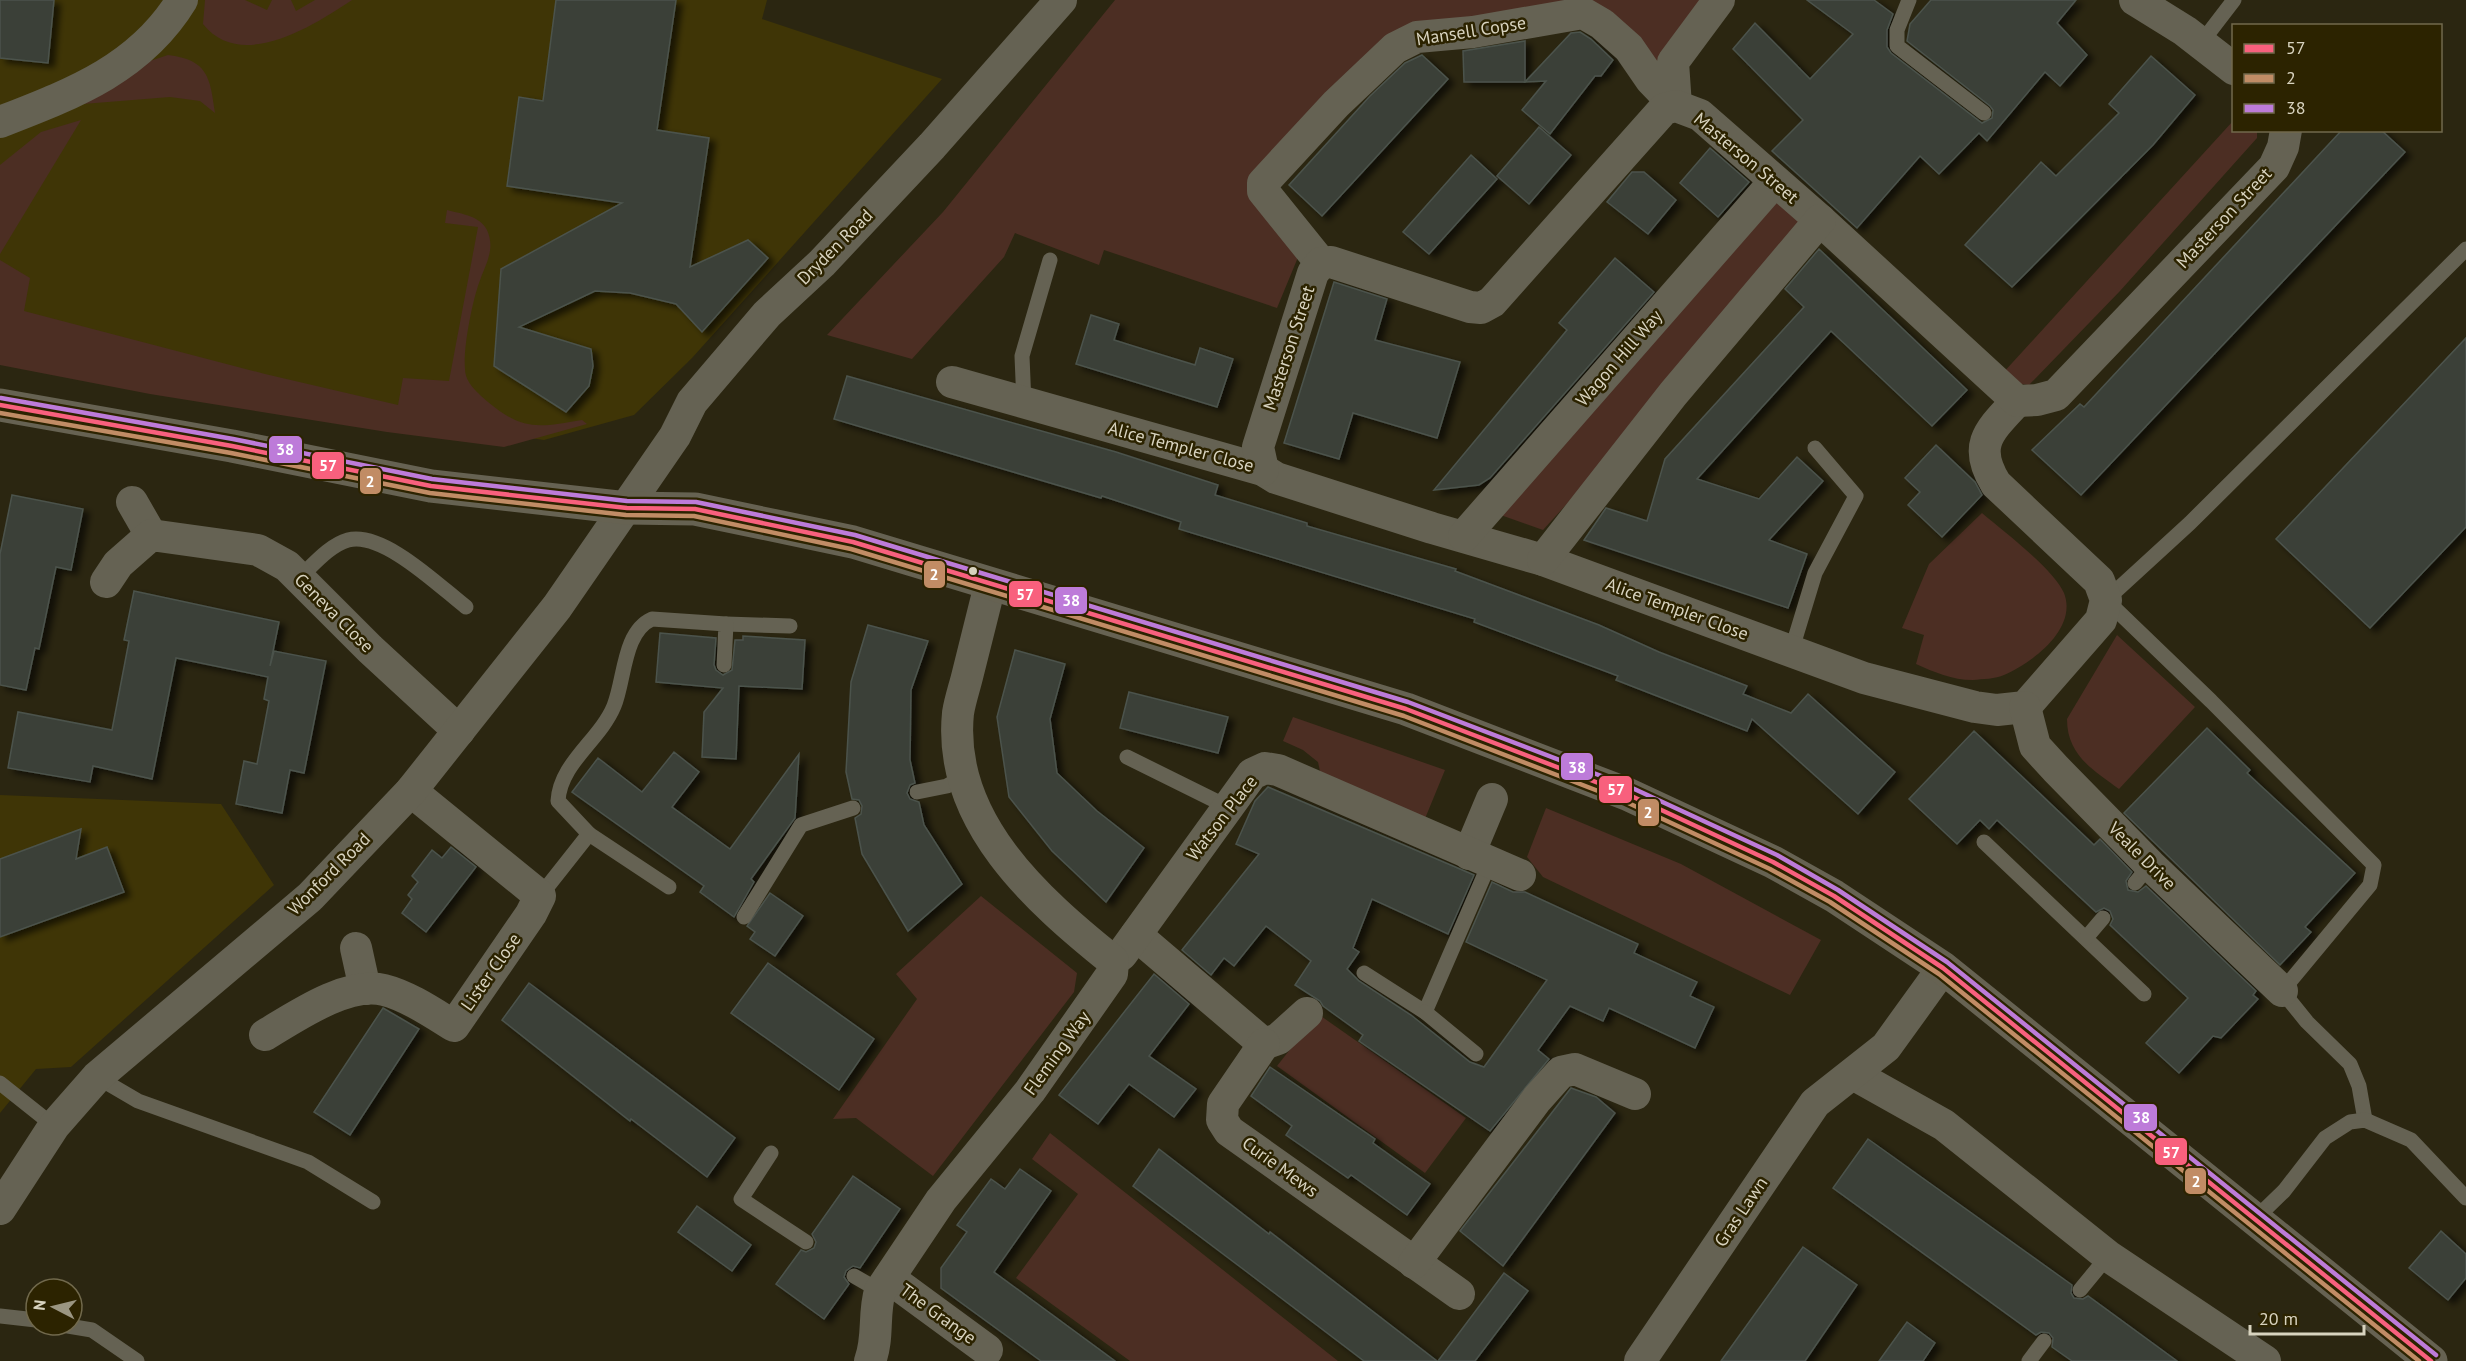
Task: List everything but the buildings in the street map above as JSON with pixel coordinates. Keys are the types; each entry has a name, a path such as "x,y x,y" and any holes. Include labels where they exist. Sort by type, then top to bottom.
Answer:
{"street":[{"path":"0,122 53,101 114,70 137,54 167,25 182,0"},
{"name":"Dryden Road","path":"627,508 675,436 692,402 767,314 822,263 932,146 1061,0"},
{"path":"1676,106 1673,62 1719,0"},
{"path":"2135,0 2200,43 2232,67"},
{"name":"Mansell Copse","path":"1321,263 1263,191 1263,183 1336,104 1395,48 1416,37 1473,32 1583,13 1602,24 1629,48 1650,80 1676,106"},
{"name":"Masterson Street","path":"1263,470 1258,447 1313,273 1321,263 1331,262 1470,307 1481,308 1492,302 1664,109 1676,106 1700,115 1820,220 2017,401 2037,400 2056,395 2274,167 2283,147 2286,132"},
{"name":"Wagon Hill Way","path":"1464,536 1775,181"},
{"path":"1544,560 1673,394 1820,220"},
{"name":"Alice Templer Close","path":"952,382 1263,470 1276,478 1544,560 1864,678 1975,707 1997,710 2025,707"},
{"path":"2017,401 1989,431 1983,455 1988,471 1996,484 2099,581 2106,600 2102,620 2025,707"},
{"path":"0,405 232,446 431,486 627,508 695,509 853,542 1406,709 1627,794 1773,862 1834,896 1943,968 2432,1361"},
{"path":"106,582 118,564 151,535 132,502"},
{"name":"Wonford Road","path":"0,1209 54,1126 97,1077 310,897 411,791 557,607 627,508"},
{"name":"Geneva Close","path":"151,535 258,550 300,576 370,649 459,731"},
{"path":"990,585 958,712 958,744 964,776 978,819 1005,859 1070,926 1113,961"},
{"name":"Veale Drive","path":"2025,707 2035,746 2142,874 2282,990"},
{"name":"Watson Place","path":"1113,961 1122,954 1252,774 1264,768 1278,770 1520,875"},
{"path":"411,791 540,896"},
{"path":"1479,858 1492,799"},
{"name":"Lister Close","path":"265,1035 312,1007 365,989 384,990 422,1007 454,1026 531,914 540,896"},
{"path":"1136,935 1264,1044"},
{"path":"356,948 365,989"},
{"name":"Fleming Way","path":"870,1361 874,1351 876,1303 874,1282 1030,1091 1098,996 1112,974 1113,961"},
{"name":"Gras Lawn","path":"1640,1361 1815,1103 1886,1047 1943,968"},
{"name":"Curie Mews","path":"1307,1013 1278,1039 1264,1044 1223,1104 1222,1120 1229,1131 1458,1294"},
{"path":"1414,1263 1537,1099 1561,1072 1575,1069 1635,1094"},
{"path":"1853,1074 1944,1125 2108,1256 2265,1361"},
{"name":"The Grange","path":"874,1282 987,1350"}],"lane":[{"path":"1909,0 1897,30 1897,46 1984,113"},
{"path":"2200,43 2234,0"},
{"path":"2365,1120 2359,1086 2350,1064 2307,1022 2282,990 2370,885 2374,865 2211,701 2106,600 2190,523 2466,249"},
{"path":"1024,404 1022,356 1050,260"},
{"path":"1791,652 1815,573 1856,496 1815,448"},
{"path":"300,576 329,551 348,540 371,540 390,549 466,607"},
{"path":"669,887 589,834 558,801 559,789 570,767 607,721 624,675 633,638 642,624 652,619 790,626"},
{"path":"724,665 726,624"},
{"path":"1127,757 1228,807"},
{"path":"917,792 947,786 964,776"},
{"path":"744,916 801,825 853,808"},
{"name":"Lister Close","path":"540,896 589,834"},
{"path":"1984,842 2144,994"},
{"path":"1425,1012 1479,858"},
{"path":"2085,938 2103,918"},
{"path":"1364,973 1425,1012 1476,1054"},
{"path":"97,1077 138,1101 308,1162 373,1202"},
{"path":"0,1083 54,1126"},
{"path":"2254,1220 2284,1191 2325,1138 2350,1122 2365,1120 2411,1140 2466,1198"},
{"path":"771,1153 741,1199 806,1242"},
{"path":"2080,1290 2108,1256"},
{"path":"0,1316 24,1319"},
{"path":"84,1329 92,1330 137,1361"},
{"path":"2029,1361 2044,1341"}],"shaded area":[{"path":"0,0 767,0 762,19 942,79 692,358 634,415 544,440 443,427 0,323"},
{"path":"205,0 245,0 267,10 272,0 291,0 296,11 315,0 352,0 298,32 257,44 237,44 219,38 203,24"},
{"path":"1115,0 1709,0 1662,67 1594,9 1426,30 1248,187 1301,250 1277,308 1104,250 1099,265 1015,233 1004,257 912,359 827,335 943,212"},
{"path":"168,55 192,61 205,72 211,89 215,113 200,101 170,97 83,104 150,61"},
{"path":"81,120 0,254 0,165 41,132"},
{"path":"2232,122 2232,132 2257,132 2257,138 2120,291 2029,385 2013,383 2002,374"},
{"path":"1772,196 1812,235 1543,530 1495,513"},
{"path":"447,210 470,216 484,225 490,244 489,257 471,313 465,360 467,379 501,412 522,423 543,425 582,420 587,424 504,447 387,432 150,394 0,365 0,260 30,278 24,311 265,374 398,405 403,378 449,381 478,227 445,223"},
{"path":"1982,513 2050,573 2064,593 2067,606 2059,632 2050,643 2027,662 2001,676 1965,680 1943,675 1916,664 1924,635 1902,628 1929,564"},
{"path":"2117,635 2195,707 2119,789 2091,768 2077,752 2071,742 2067,719"},
{"path":"1293,717 1445,770 1424,821 1321,776 1318,762 1303,750 1283,741"},
{"path":"0,795 221,804 274,885 71,1067 36,1069 0,1113"},
{"path":"1546,808 1681,864 1821,940 1790,995 1543,877 1527,857"},
{"path":"981,896 1077,973 1074,992 933,1176 856,1118 833,1119 917,999 896,974"},
{"path":"1318,1014 1466,1118 1425,1173 1277,1066"},
{"path":"1050,1133 1338,1361 1130,1361 1016,1278 1078,1194 1032,1159"}],"transit line":[{"name":"38","path":"1,398 233,439 432,479 627,501 696,502 855,535 1408,702 1630,787 1777,855 1838,890 1947,962 2436,1355"},
{"name":"57","path":"0,405 232,446 431,486 627,508 695,509 853,542 1406,709 1627,794 1773,862 1834,896 1943,968 2431,1361"},
{"name":"2","path":"0,413 231,453 430,493 626,515 694,516 851,549 1404,716 1624,801 1770,869 1830,902 1939,974 2419,1361"}]}
